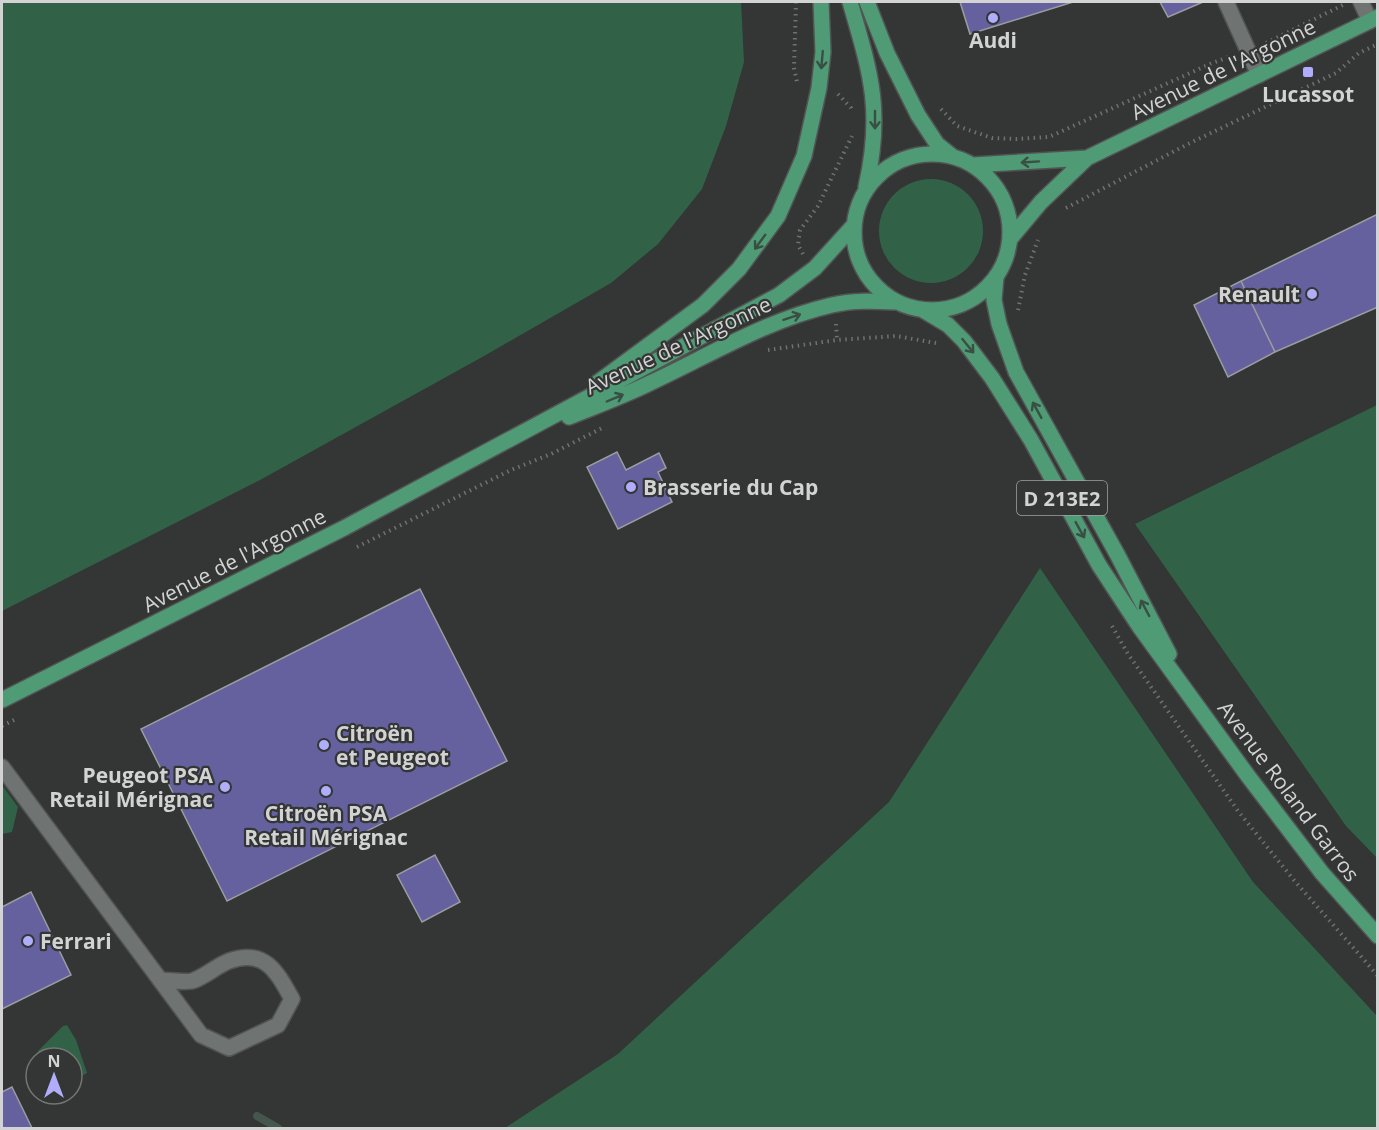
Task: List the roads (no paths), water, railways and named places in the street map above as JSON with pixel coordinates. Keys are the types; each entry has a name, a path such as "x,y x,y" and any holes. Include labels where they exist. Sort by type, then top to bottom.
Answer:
{"main road":[{"path":"543,422 703,305 740,269 778,216 804,156 818,97 823,52 821,2"},
{"path":"850,2 867,58 875,111 873,154 866,190"},
{"path":"867,2 887,53 918,115 937,144 952,156 973,165 990,179 1003,197 1010,217 1010,239 1006,259 996,278 982,292 964,304 944,309 923,310 897,302 877,286 862,266 855,246 854,225 857,206 866,190 882,171 903,159 928,153 952,156"},
{"name":"Avenue de l'Argonne","path":"1087,158 1374,19"},
{"path":"973,165 1087,158"},
{"path":"1010,239 1041,202 1087,158"},
{"name":"Avenue de l'Argonne","path":"2,700 344,528 779,295 815,268 854,225"},
{"name":"Avenue Roland Garros","path":"996,278 994,300 999,324 1016,372 1117,554 1191,697"},
{"name":"Avenue de l'Argonne","path":"483,453 648,384 748,334 789,317 833,304 866,301 897,302"},
{"name":"Avenue Roland Garros","path":"923,310 948,325 964,341 992,378 1099,565 1139,626 1322,873 1377,936"}],"lane":[{"path":"1226,2 1259,75"},
{"path":"1361,2 1374,19"},
{"path":"2,767 160,980 201,1035 230,1048 278,1025 292,999 267,962 250,957 230,961 191,981 160,980"}],"waterway":[{"path":"257,1116 278,1128"}],"place":[{"name":"Audi","path":"993,18"},
{"name":"Lucassot","path":"1308,72"},
{"name":"Renault","path":"1312,294"},
{"name":"Brasserie du Cap","path":"631,487"},
{"name":"Citroën et Peugeot","path":"324,745"},
{"name":"Peugeot PSA Retail Mérignac","path":"225,787"},
{"name":"Citroën PSA Retail Mérignac","path":"326,791"},
{"name":"Ferrari","path":"28,941"}]}
